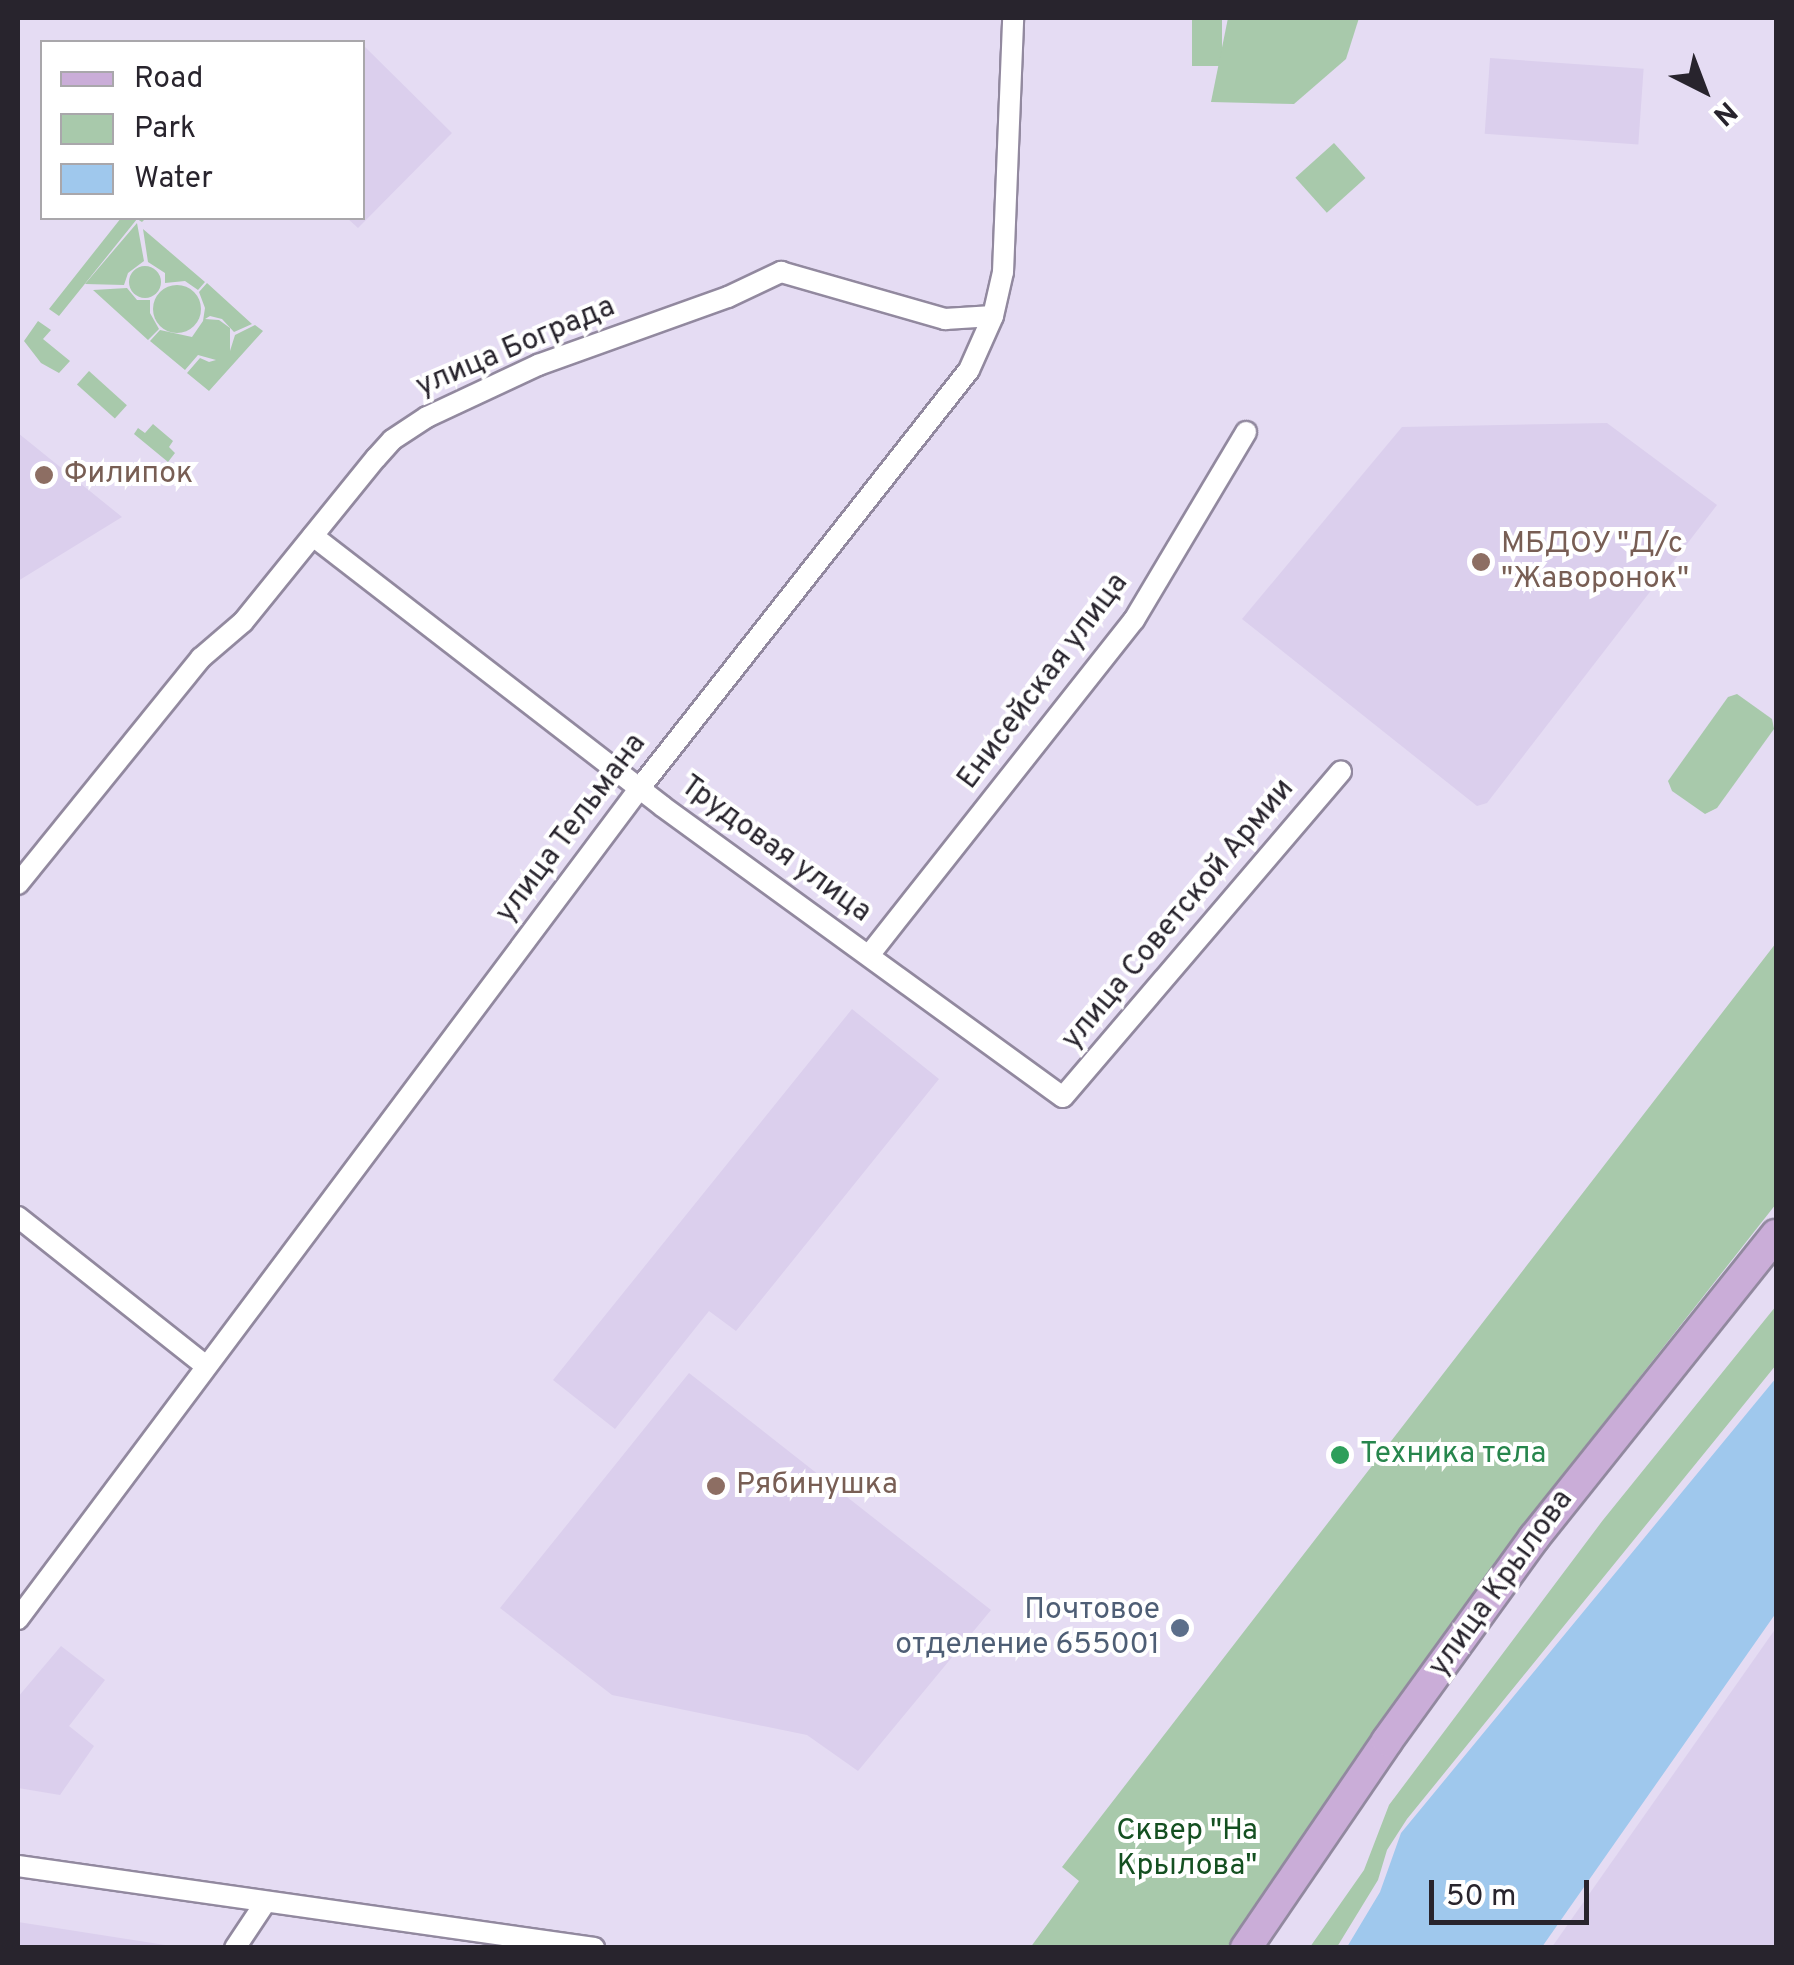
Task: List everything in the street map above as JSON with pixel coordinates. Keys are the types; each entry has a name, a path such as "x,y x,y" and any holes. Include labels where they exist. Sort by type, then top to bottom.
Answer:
{"main road":[{"name":"улица Крылова","path":"1246,1948 1387,1740 1534,1538 1776,1235"}],"street":[{"name":"улица Тельмана","path":"18,1619 639,788 948,402 978,353 993,316 1003,272 1012,18"},
{"name":"улица Бограда","path":"18,884 201,658 243,622 392,440 427,418 538,365 728,297 781,272 945,319 993,316"},
{"name":"Енисейская улица","path":"870,954 1134,620 1246,432"},
{"name":"Трудовая улица","path":"313,536 639,788 1063,1097"},
{"name":"улица Советской Армии","path":"1063,1097 1341,771"},
{"path":"18,1217 206,1366"},
{"path":"18,1866 594,1948"},
{"path":"235,1948 266,1903"}],"shaded area":[{"path":"365,47 452,133 358,228 349,220 365,220"},
{"path":"1490,58 1644,69 1638,145 1485,134"},
{"name":"МБДОУ \"Д/с \"Жаворонок\"","path":"1607,423 1717,505 1487,803 1477,806 1242,619 1402,427"},
{"name":"Филипок","path":"18,433 122,517 18,581"},
{"path":"852,1009 939,1079 736,1331 709,1311 615,1429 553,1380"},
{"name":"Рябинушка","path":"689,1373 991,1610 858,1771 807,1735 612,1695 500,1608"},
{"path":"1776,1628 1776,1947 1552,1947"},
{"path":"61,1646 105,1680 69,1726 94,1746 60,1795 18,1788 18,1697"},
{"path":"18,1922 178,1947 18,1947"}],"green space":[{"path":"1192,18 1222,18 1222,66 1192,66"},
{"path":"1228,18 1359,18 1346,59 1294,104 1211,102"},
{"path":"1334,143 1365,178 1327,213 1295,178"},
{"path":"119,220 136,220 59,316 49,309"},
{"path":"137,223 144,261 128,273 124,285 85,284"},
{"path":"143,229 205,282 198,290 185,281 165,283 165,273 148,262"},
{"path":"145,266 156,271 161,282 156,293 145,298 134,293 129,282 134,271"},
{"path":"207,283 252,324 234,332 222,319 205,319 219,320 230,328 230,351 235,335 255,325 263,331 209,391 187,373 200,358 216,360 198,355 185,370 150,341 160,330 192,337 203,321 205,308 199,292"},
{"path":"177,285 194,292 201,309 194,326 177,333 160,326 153,309 160,292"},
{"path":"127,288 137,300 150,300 150,313 159,329 148,340 93,290"},
{"path":"38,321 51,330 43,339 70,361 59,373 41,363 24,341"},
{"path":"89,371 127,405 115,419 77,384"},
{"path":"153,424 173,441 169,447 175,453 168,462 134,434 138,428 145,433"},
{"path":"1737,694 1772,719 1774,729 1717,808 1705,814 1672,791 1668,781 1728,697"},
{"name":"Сквер \"На Крылова\"","path":"1776,943 1776,1204 1554,1486 1228,1947 1030,1948 1079,1881 1062,1867"},
{"path":"1776,1306 1776,1365 1407,1819 1387,1850 1378,1880 1337,1947 1310,1947 1364,1870 1389,1805 1603,1520"}],"water":[{"path":"1776,1378 1776,1613 1542,1947 1347,1947 1380,1892 1401,1833"}],"place":[{"name":"Филипок","path":"44,475"},
{"name":"МБДОУ \"Д/с \"Жаворонок\"","path":"1481,562"},
{"name":"Техника тела","path":"1340,1455"},
{"name":"Рябинушка","path":"716,1486"},
{"name":"Почтовое отделение 655001","path":"1180,1628"}]}
